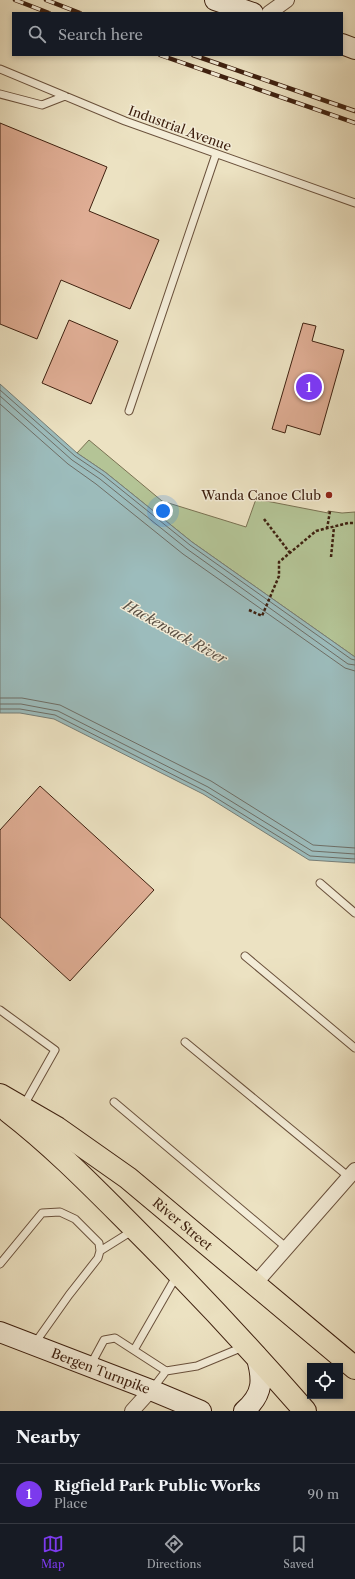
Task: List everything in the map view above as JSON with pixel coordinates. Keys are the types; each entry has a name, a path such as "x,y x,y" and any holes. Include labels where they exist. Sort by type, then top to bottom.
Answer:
{"main road":[{"path":"215,0 241,7"},
{"path":"343,44 355,48"},
{"name":"River Street","path":"0,1095 22,1115 178,1273 252,1350 305,1411"},
{"path":"0,1105 22,1115"},
{"name":"River Street","path":"22,1115 57,1128 128,1178 355,1368"},
{"name":"Bergen Turnpike","path":"0,1332 152,1390 201,1411"},
{"path":"244,1411 250,1406 260,1392 261,1372 252,1350"}],"street":[{"path":"270,12 287,0"},
{"path":"254,1285 352,1173"},
{"path":"132,1411 152,1390"}],"lane":[{"name":"Industrial Avenue","path":"0,68 125,121 355,203"},
{"path":"0,94 42,105 65,96"},
{"path":"129,411 216,154"},
{"path":"320,883 355,913"},
{"path":"245,956 355,1048"},
{"path":"0,1010 55,1050 22,1115"},
{"path":"185,1042 352,1173"},
{"path":"114,1102 287,1248"},
{"path":"0,1264 42,1213 60,1212 75,1219 99,1243 100,1251 98,1258 69,1295 34,1345"},
{"path":"100,1251 135,1229"},
{"path":"134,1350 178,1273"},
{"path":"90,1366 104,1340 115,1338 166,1371 197,1366 252,1350"},
{"path":"152,1390 166,1371"}],"path":[{"path":"326,529 330,511"},
{"path":"264,519 290,553"},
{"path":"249,610 262,616 278,576 279,562 316,531 348,523 355,523"},
{"path":"331,557 334,527"}],"green space":[{"path":"89,440 162,501 246,527 256,499 328,513 328,511 342,513 355,512 355,657 192,542 105,472 77,453"}],"water":[{"name":"Hackensack River","path":"0,384 77,453 105,472 192,542 355,657 355,863 309,860 203,794 54,719 20,713 0,713"}],"building":[{"path":"0,123 107,167 89,211 159,240 130,309 61,280 37,339 0,324"},
{"path":"69,320 118,341 91,404 42,383"},
{"path":"303,323 316,326 312,341 344,350 320,435 287,425 285,433 272,429"},
{"path":"40,786 154,890 70,981 0,917 0,830"}],"railway":[{"path":"15,0 46,12"},
{"path":"46,0 77,12"},
{"path":"163,56 355,123"},
{"path":"196,56 355,111"}],"place":[{"name":"Rigfield Park Public Works","path":"309,387"},
{"name":"Wanda Canoe Club","path":"329,495"}]}
